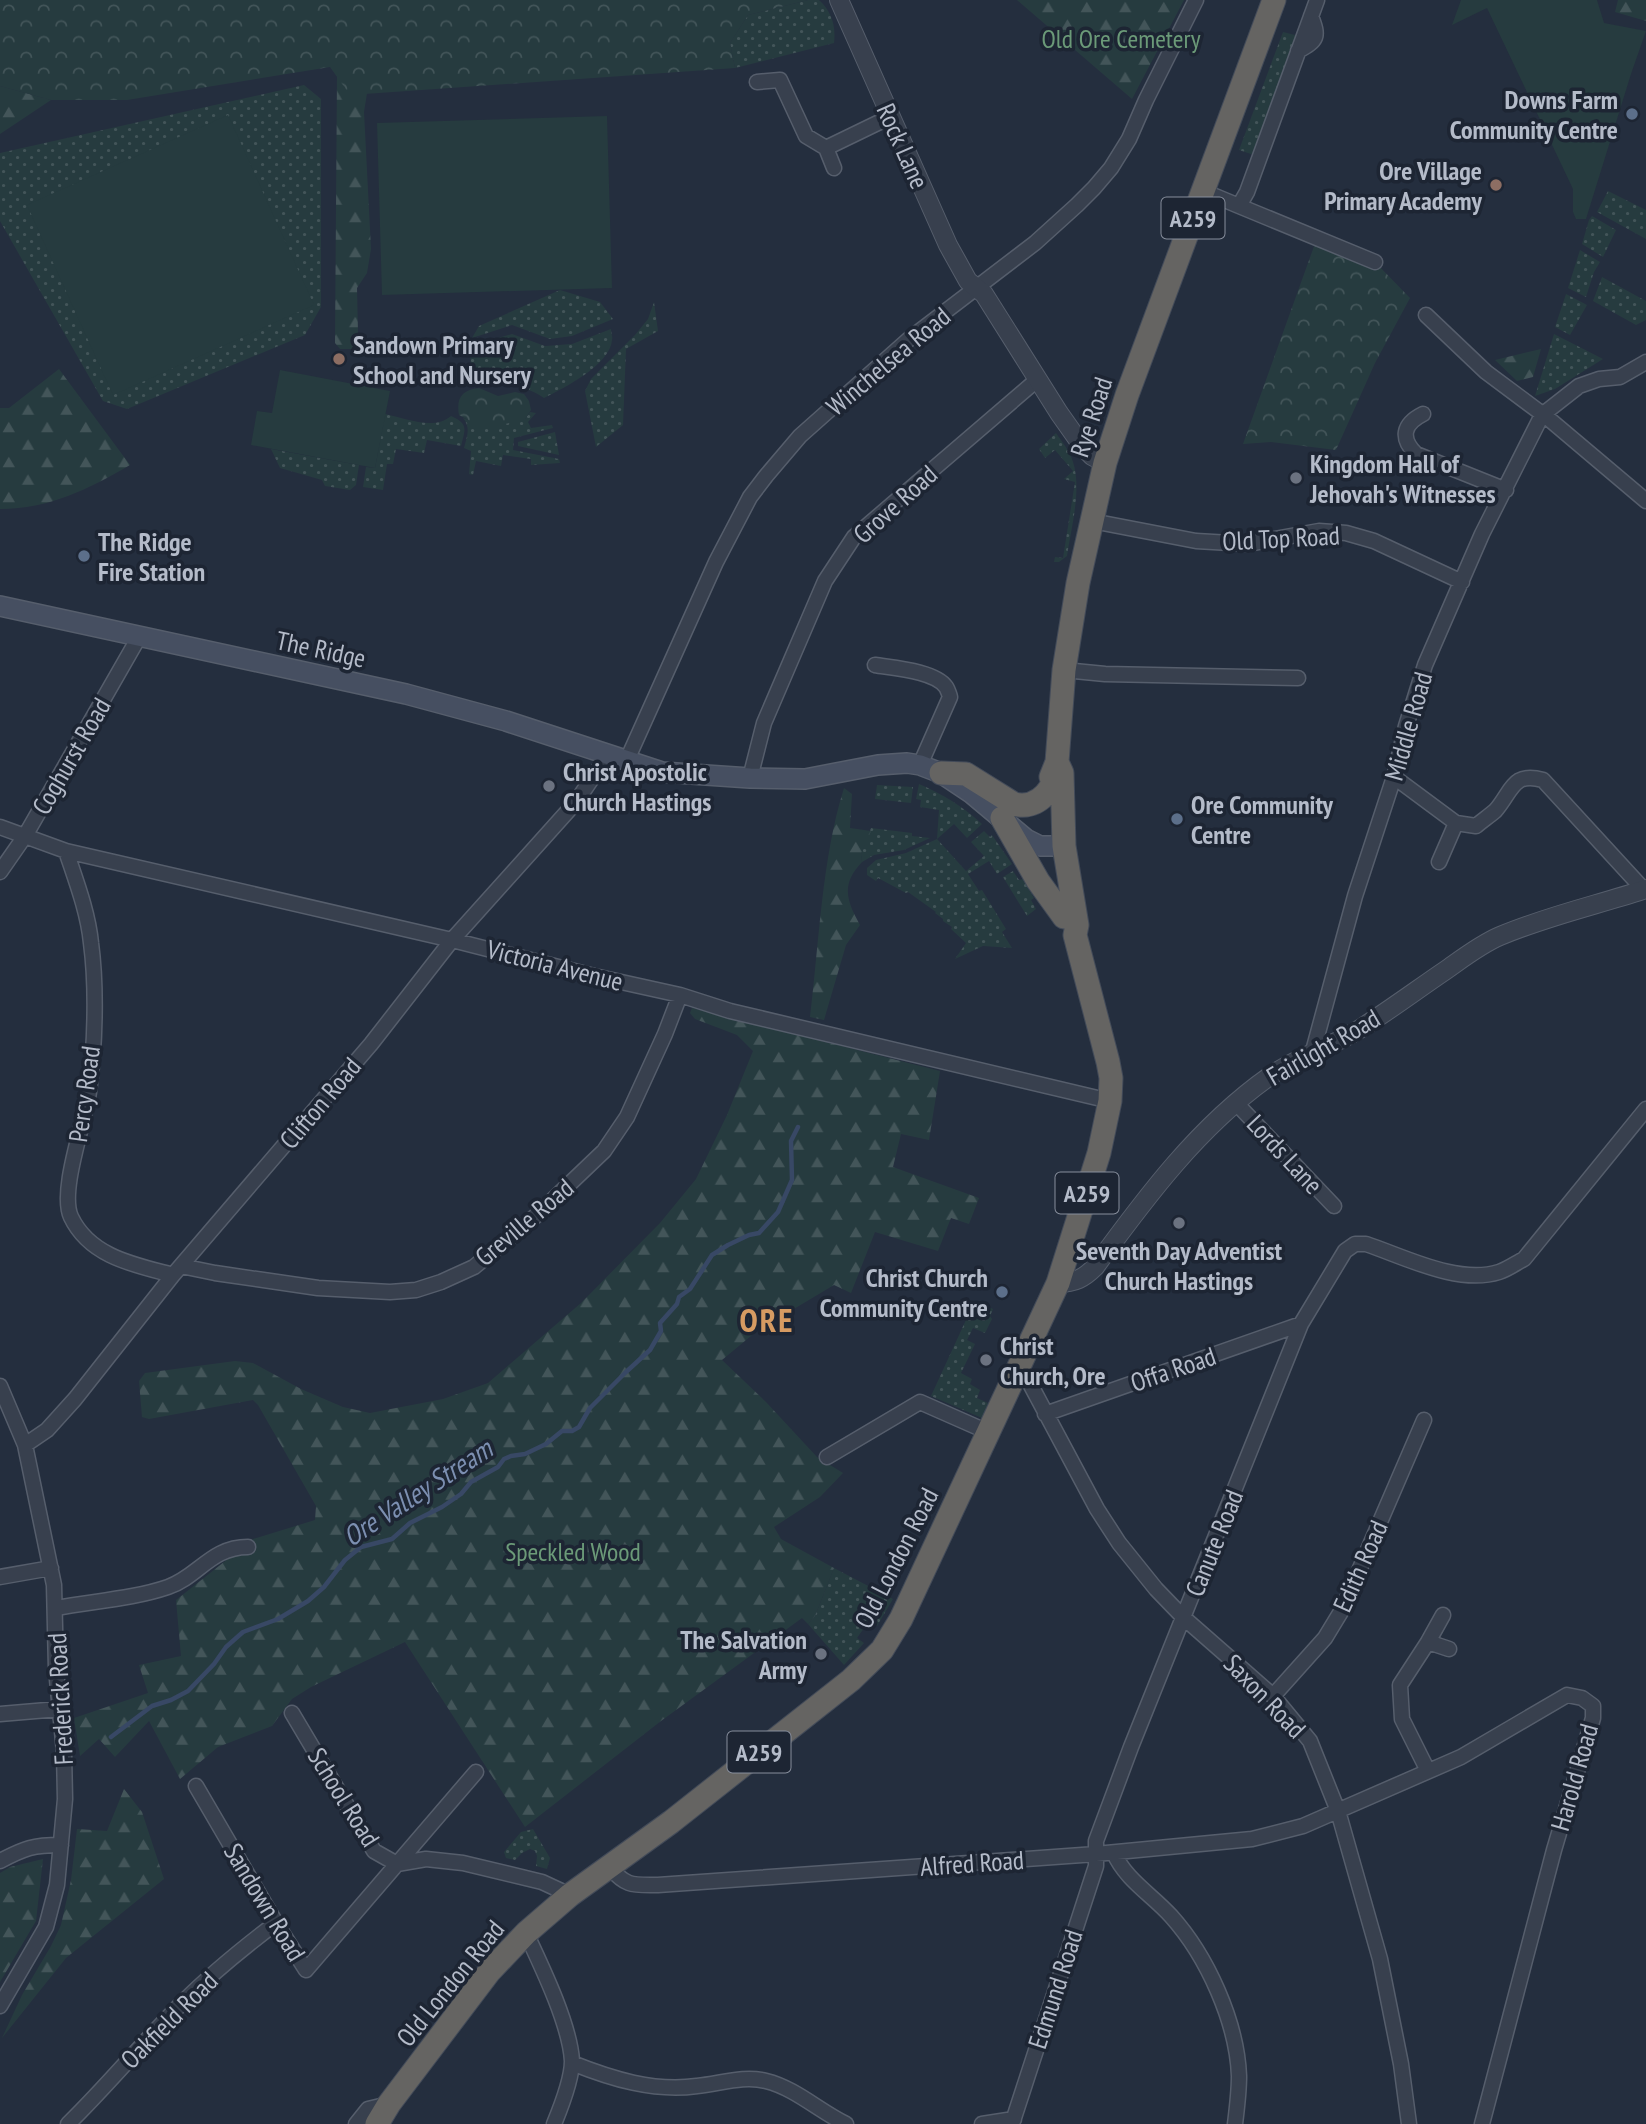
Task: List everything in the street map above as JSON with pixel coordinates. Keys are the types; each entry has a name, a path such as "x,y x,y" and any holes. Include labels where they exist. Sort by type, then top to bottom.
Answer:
{"highway":[{"name":"Rye Road","path":"1059,846 1051,787 1052,773 1057,762 1064,670 1078,583 1105,463 1127,395 1274,0"},
{"name":"Old London Road","path":"383,2114 489,1972 526,1933 570,1895 671,1822 851,1680 882,1650 901,1619 1058,1283 1099,1153 1110,1101 1108,1062 1070,926 1059,846 1062,773 1057,762"},
{"path":"931,769 966,774 1014,804 1022,806 1045,797 1051,787"},
{"path":"1002,818 1038,881 1070,926"}],"main road":[{"name":"The Ridge","path":"0,606 406,694 506,721 627,760"},
{"path":"627,760 662,772 805,779 878,765 907,763 931,769 971,793 1026,839 1040,846 1059,846"}],"street":[{"name":"Rock Lane","path":"839,0 948,245 968,281 985,294 1083,447 1105,463"},
{"name":"Winchelsea Road","path":"627,760 716,562 750,497 809,428 908,340 1060,221 1090,192 1111,168 1129,139 1196,0"},
{"path":"1239,206 1247,192 1317,0"},
{"path":"757,82 780,80 806,136 826,148 834,168"},
{"path":"826,148 890,117"},
{"path":"1203,191 1375,262"},
{"path":"1426,315 1486,372 1646,501"},
{"path":"1542,415 1578,386 1599,379 1620,377 1646,362"},
{"name":"Grove Road","path":"750,778 764,723 825,581 854,537 1038,379"},
{"path":"1423,414 1413,419 1406,429 1407,442 1416,454 1506,490"},
{"name":"Middle Road","path":"1313,1051 1355,896 1394,777 1425,665 1482,534 1542,415"},
{"name":"Old Top Road","path":"1092,520 1196,541 1248,544 1318,531 1346,533 1374,541 1462,582"},
{"name":"Coghurst Road","path":"0,872 25,836 139,637"},
{"path":"875,665 938,679 947,687 950,697 931,769"},
{"path":"1064,670 1105,674 1298,678"},
{"name":"Clifton Road","path":"26,1445 47,1430 75,1399 177,1270 370,1044 452,940 576,802 608,755"},
{"path":"1394,777 1456,823 1476,826 1494,811 1517,781 1529,776 1542,780 1645,889"},
{"path":"1439,862 1456,823"},
{"name":"Victoria Avenue","path":"0,827 66,851 452,940 680,995 730,1011 1110,1101"},
{"name":"Percy Road","path":"66,851 81,894 91,942 93,981 89,1092 67,1197 70,1216 83,1237 118,1261 177,1270"},
{"name":"Fairlight Road","path":"1058,1283 1078,1281 1095,1266 1136,1210 1204,1131 1235,1102 1272,1074 1360,1029 1498,937 1645,889"},
{"name":"Greville Road","path":"177,1270 318,1288 390,1292 416,1290 441,1282 474,1266 538,1214 604,1151 633,1106 680,995"},
{"name":"Lords Lane","path":"1235,1102 1334,1206"},
{"name":"Canute Road","path":"1096,1854 1096,1841 1131,1747 1301,1324 1345,1251 1355,1244 1366,1244 1443,1271 1473,1276 1499,1272 1524,1259 1646,1109"},
{"name":"Offa Road","path":"1045,1414 1301,1324"},
{"name":"Saxon Road","path":"1019,1363 1097,1509 1119,1543 1156,1589 1184,1618 1273,1696 1310,1741 1338,1811 1380,1959 1401,2064 1409,2124"},
{"name":"Frederick Road","path":"0,1386 26,1445 51,1568 56,1608 56,1670 64,1752 65,1799 57,1885 46,1927 0,2006"},
{"path":"827,1457 920,1402 988,1432"},
{"name":"Edith Road","path":"1273,1696 1325,1638 1342,1610 1424,1420"},
{"path":"56,1608 171,1586 223,1550 248,1547"},
{"path":"0,1577 51,1568"},
{"path":"1428,1771 1402,1719 1400,1685 1429,1642 1443,1615"},
{"path":"1429,1642 1449,1649"},
{"name":"Harold Road","path":"1338,1811 1461,1757 1567,1695 1582,1698 1593,1706 1593,1718 1553,1850 1482,2124"},
{"path":"0,1714 59,1709"},
{"name":"School Road","path":"292,1713 374,1851 397,1864 426,1859 463,1863 542,1882 570,1895"},
{"path":"397,1864 475,1772"},
{"name":"Sandown Road","path":"196,1786 306,1970 397,1864"},
{"name":"Alfred Road","path":"609,1867 620,1880 633,1885 658,1885 1114,1853 1252,1839 1303,1826 1338,1811"},
{"path":"0,1861 22,1848 61,1844"},
{"path":"1114,1853 1124,1871 1180,1926 1195,1949 1222,2003 1233,2035 1239,2076 1236,2124"},
{"name":"Edmund Road","path":"1013,2121 1096,1866 1096,1854"},
{"name":"Oakfield Road","path":"68,2124 183,2001 276,1923"},
{"path":"526,1933 547,1978 568,2037 572,2063 554,2124"},
{"path":"572,2063 598,2074 642,2085 694,2087 745,2079 766,2081 787,2088 846,2124"},
{"name":"Old London Road","path":"356,2124 368,2109 383,2114"},
{"path":"982,2124 1013,2121"}],"green space":[{"path":"0,0 808,0 748,15 730,43 735,68 350,95 330,67 127,100 51,100 0,86"},
{"path":"808,0 819,0 827,9 834,25 834,43 735,68 730,43 748,15"},
{"name":"Old Ore Cemetery","path":"1017,0 1184,0 1132,99"},
{"path":"1461,0 1597,0 1604,23 1646,31 1586,219 1576,219 1573,212 1573,189 1487,8 1452,25"},
{"path":"1618,0 1646,0 1646,21 1615,12"},
{"path":"1283,32 1299,36 1254,155 1239,150"},
{"path":"337,76 350,94 367,93 364,112 371,249 367,273 357,288 358,333 352,349 340,349 335,343"},
{"path":"304,85 321,99 321,307 305,335 127,409 103,401 0,221 0,153"},
{"path":"0,86 51,100 0,134"},
{"path":"228,115 314,305 113,395 27,205"},
{"path":"607,116 612,288 382,295 377,123"},
{"path":"1608,191 1646,210 1646,239 1597,212"},
{"path":"1592,216 1616,230 1603,257 1582,244"},
{"path":"1317,238 1375,262 1410,298 1375,363 1336,450 1271,442 1243,444"},
{"path":"1580,250 1600,262 1586,297 1568,288"},
{"path":"1602,277 1646,301 1646,320 1636,325 1593,301"},
{"path":"560,290 600,302 613,319 572,336 550,339 512,325 472,338 479,326"},
{"path":"1566,294 1587,305 1570,335 1555,327"},
{"path":"654,302 658,331 626,349 623,425 596,447 585,391 591,379 648,319"},
{"path":"611,329 609,349 595,367 544,398 527,389 476,379 471,370 470,346 512,334 545,346 572,344"},
{"path":"1554,334 1603,359 1555,389 1535,396"},
{"path":"1541,349 1533,377 1517,381 1495,360"},
{"path":"59,369 130,465 68,496 35,506 0,509 0,408 9,408"},
{"path":"280,370 390,391 375,468 251,445 257,411 272,413"},
{"path":"479,388 498,396 515,392 524,394 531,410 525,419 494,427 479,426 459,415 458,409 464,393"},
{"path":"530,412 536,413 528,422 531,428 552,425 553,428 514,438 513,450 559,459 560,463 531,465 531,459 503,455 501,466 476,461 473,475 469,474 471,451 464,448 468,429 463,418 471,421 525,419"},
{"path":"385,414 428,423 436,423 451,416 461,422 464,428 461,446 427,440 424,453 396,449 393,464 387,464 383,490 363,487 366,467 375,468"},
{"path":"555,432 559,455 518,446 518,442"},
{"path":"1056,433 1072,458 1076,484 1075,509 1067,556 1059,562 1054,562 1055,557 1063,558 1075,482 1064,479 1073,471 1055,450 1045,458 1039,449"},
{"path":"271,449 359,465 356,485 350,490 325,486 322,480 280,468"},
{"path":"919,784 952,801 982,824 967,838 954,824 937,839 939,810 920,807 921,800 916,799"},
{"path":"877,785 913,787 911,803 875,799"},
{"path":"844,788 852,794 850,828 871,831 861,854 862,862 848,885 851,908 860,925 846,945 824,1020 810,1017 826,872"},
{"path":"871,828 930,838 904,850 874,855 862,862 861,854"},
{"path":"984,831 990,837 992,835 1012,864 997,874 989,861 968,874 979,891 982,890 1006,929 1002,932 1012,948 983,946 955,959 966,943 952,927 908,892 867,875 867,868 876,860 906,853 937,839 966,871 984,856 971,842"},
{"path":"1013,871 1019,880 1023,879 1034,898 1031,900 1036,909 1027,916 1003,877"},
{"name":"Speckled Wood","path":"692,1008 940,1071 929,1140 901,1134 893,1167 979,1198 969,1224 951,1218 938,1251 875,1232 851,1293 834,1285 757,1331 722,1360 817,1457 843,1473 820,1497 774,1527 781,1539 834,1568 815,1616 808,1624 802,1618 661,1721 525,1827 405,1642 311,1687 292,1699 272,1726 218,1747 180,1779 149,1721 115,1757 99,1739 80,1756 74,1718 148,1693 139,1665 181,1656 176,1600 253,1539 315,1520 316,1506 253,1400 149,1419 142,1417 139,1381 145,1373 235,1361 253,1363 301,1389 343,1407 370,1413 443,1399 488,1383 581,1303 660,1223 696,1179 727,1115 753,1051 737,1035 695,1019 690,1013"},
{"path":"984,1305 993,1309 990,1316 992,1319 985,1333 973,1328 967,1340 975,1344 961,1373 972,1379 970,1384 980,1390 977,1398 988,1403 982,1418 931,1396 971,1309 980,1313"},
{"path":"834,1568 893,1599 877,1626 869,1621 857,1638 864,1643 844,1665 808,1624 815,1616"},
{"path":"124,1789 142,1812 164,1879 66,1958 2,2038 22,1995 61,1925 71,1880 77,1829 107,1831"},
{"path":"533,1829 550,1858 547,1869 536,1866 537,1856 535,1851 530,1849 515,1860 506,1858 504,1852 521,1832"},
{"path":"43,1859 36,1921 0,1982 0,1873 10,1867"}],"waterway":[{"name":"Ore Valley Stream","path":"111,1737 152,1706 188,1691 226,1647 243,1632 278,1619 308,1601 324,1587 345,1560 361,1547 392,1539 410,1523 461,1494 471,1482 498,1467 504,1459 525,1454 546,1444 562,1431 572,1431 579,1427 590,1408 650,1350 661,1331 660,1323 677,1304 679,1297 690,1289 712,1255 749,1235 759,1233 778,1212 792,1180 791,1141 798,1127"}],"place":[{"name":"Downs Farm Community Centre","path":"1632,114"},
{"name":"Ore Village Primary Academy","path":"1496,185"},
{"name":"Sandown Primary School and Nursery","path":"339,359"},
{"name":"Kingdom Hall of Jehovah's Witnesses","path":"1296,478"},
{"name":"The Ridge Fire Station","path":"84,556"},
{"name":"Christ Apostolic Church Hastings","path":"549,786"},
{"name":"Ore Community Centre","path":"1177,819"},
{"name":"Seventh Day Adventist Church Hastings","path":"1179,1223"},
{"name":"Christ Church Community Centre","path":"1002,1292"},
{"name":"Christ Church, Ore","path":"986,1360"},
{"name":"The Salvation Army","path":"821,1654"}],"district":[{"name":"ORE","path":"767,1319"}]}
